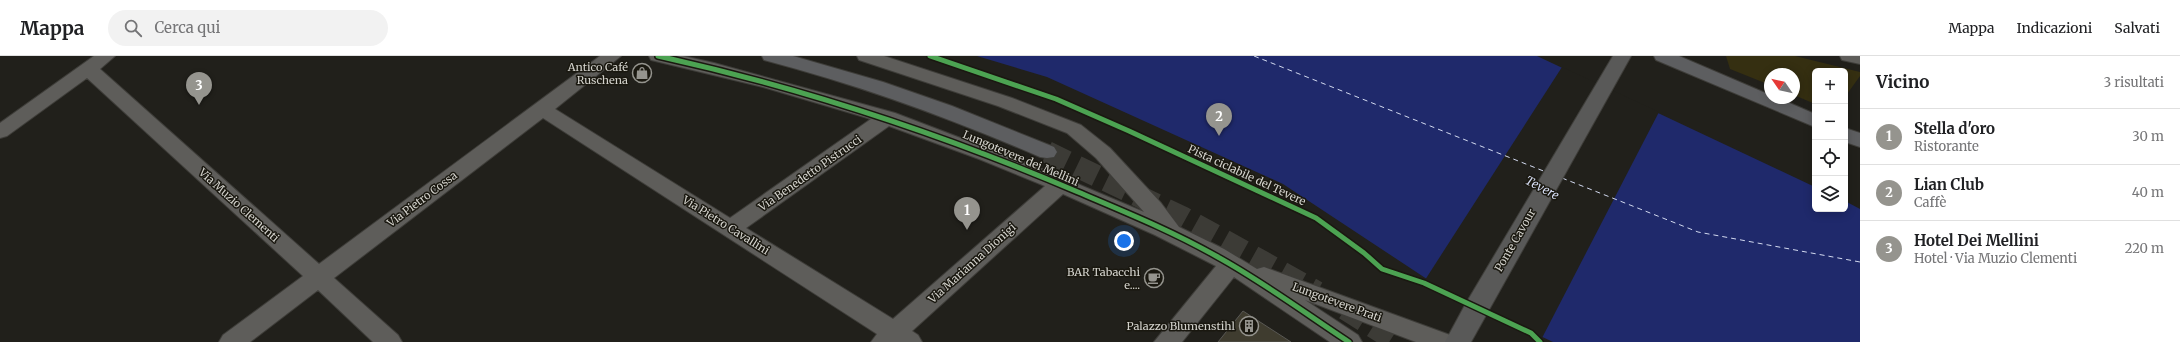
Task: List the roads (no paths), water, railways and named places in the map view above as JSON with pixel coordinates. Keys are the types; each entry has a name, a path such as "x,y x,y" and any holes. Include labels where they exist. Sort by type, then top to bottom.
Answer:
{"main road":[{"name":"Lungotevere dei Mellini","path":"771,56 848,78 931,105 1047,152"},
{"path":"1663,56 1812,120"},
{"path":"1848,135 1860,141"}],"street":[{"path":"0,132 106,56"},
{"name":"Via Pietro Cossa","path":"232,342 612,56"},
{"name":"Lungotevere dei Mellini","path":"658,56 766,81 888,117 987,153 1171,233 1231,264 1349,342"},
{"path":"866,56 1005,102 1074,129 1103,153 1153,208 1171,233"},
{"path":"1849,56 1860,57"},
{"name":"Ponte Cavour","path":"1458,342 1474,311 1619,61"},
{"name":"Via Muzio Clementi","path":"88,69 389,342"},
{"name":"Via Pietro Cavallini","path":"542,109 731,228 896,339"},
{"name":"Via Benedetto Pistrucci","path":"731,228 888,117"},
{"name":"Via Marianna Dionigi","path":"896,339 1060,184"},
{"path":"1167,342 1231,264"},
{"name":"Lungotevere Prati","path":"1231,264 1397,324 1441,342"}],"water":[{"name":"Tevere","path":"977,56 1537,56 1812,186 1812,212 1848,212 1848,203 1860,209 1860,342 1553,342 1442,289 1283,184 1047,77"}],"tunnel":[{"path":"1047,152 1184,218 1317,292"},
{"path":"1345,309 1397,342"}],"place":[{"name":"Antico Café Ruschena","path":"642,73"},
{"name":"Hotel Dei Mellini","path":"199,105"},
{"name":"Lian Club","path":"1219,136"},
{"name":"Stella d'oro","path":"967,230"},
{"name":"BAR Tabacchi e....","path":"1154,278"},
{"name":"Palazzo Blumenstihl","path":"1249,326"}]}
